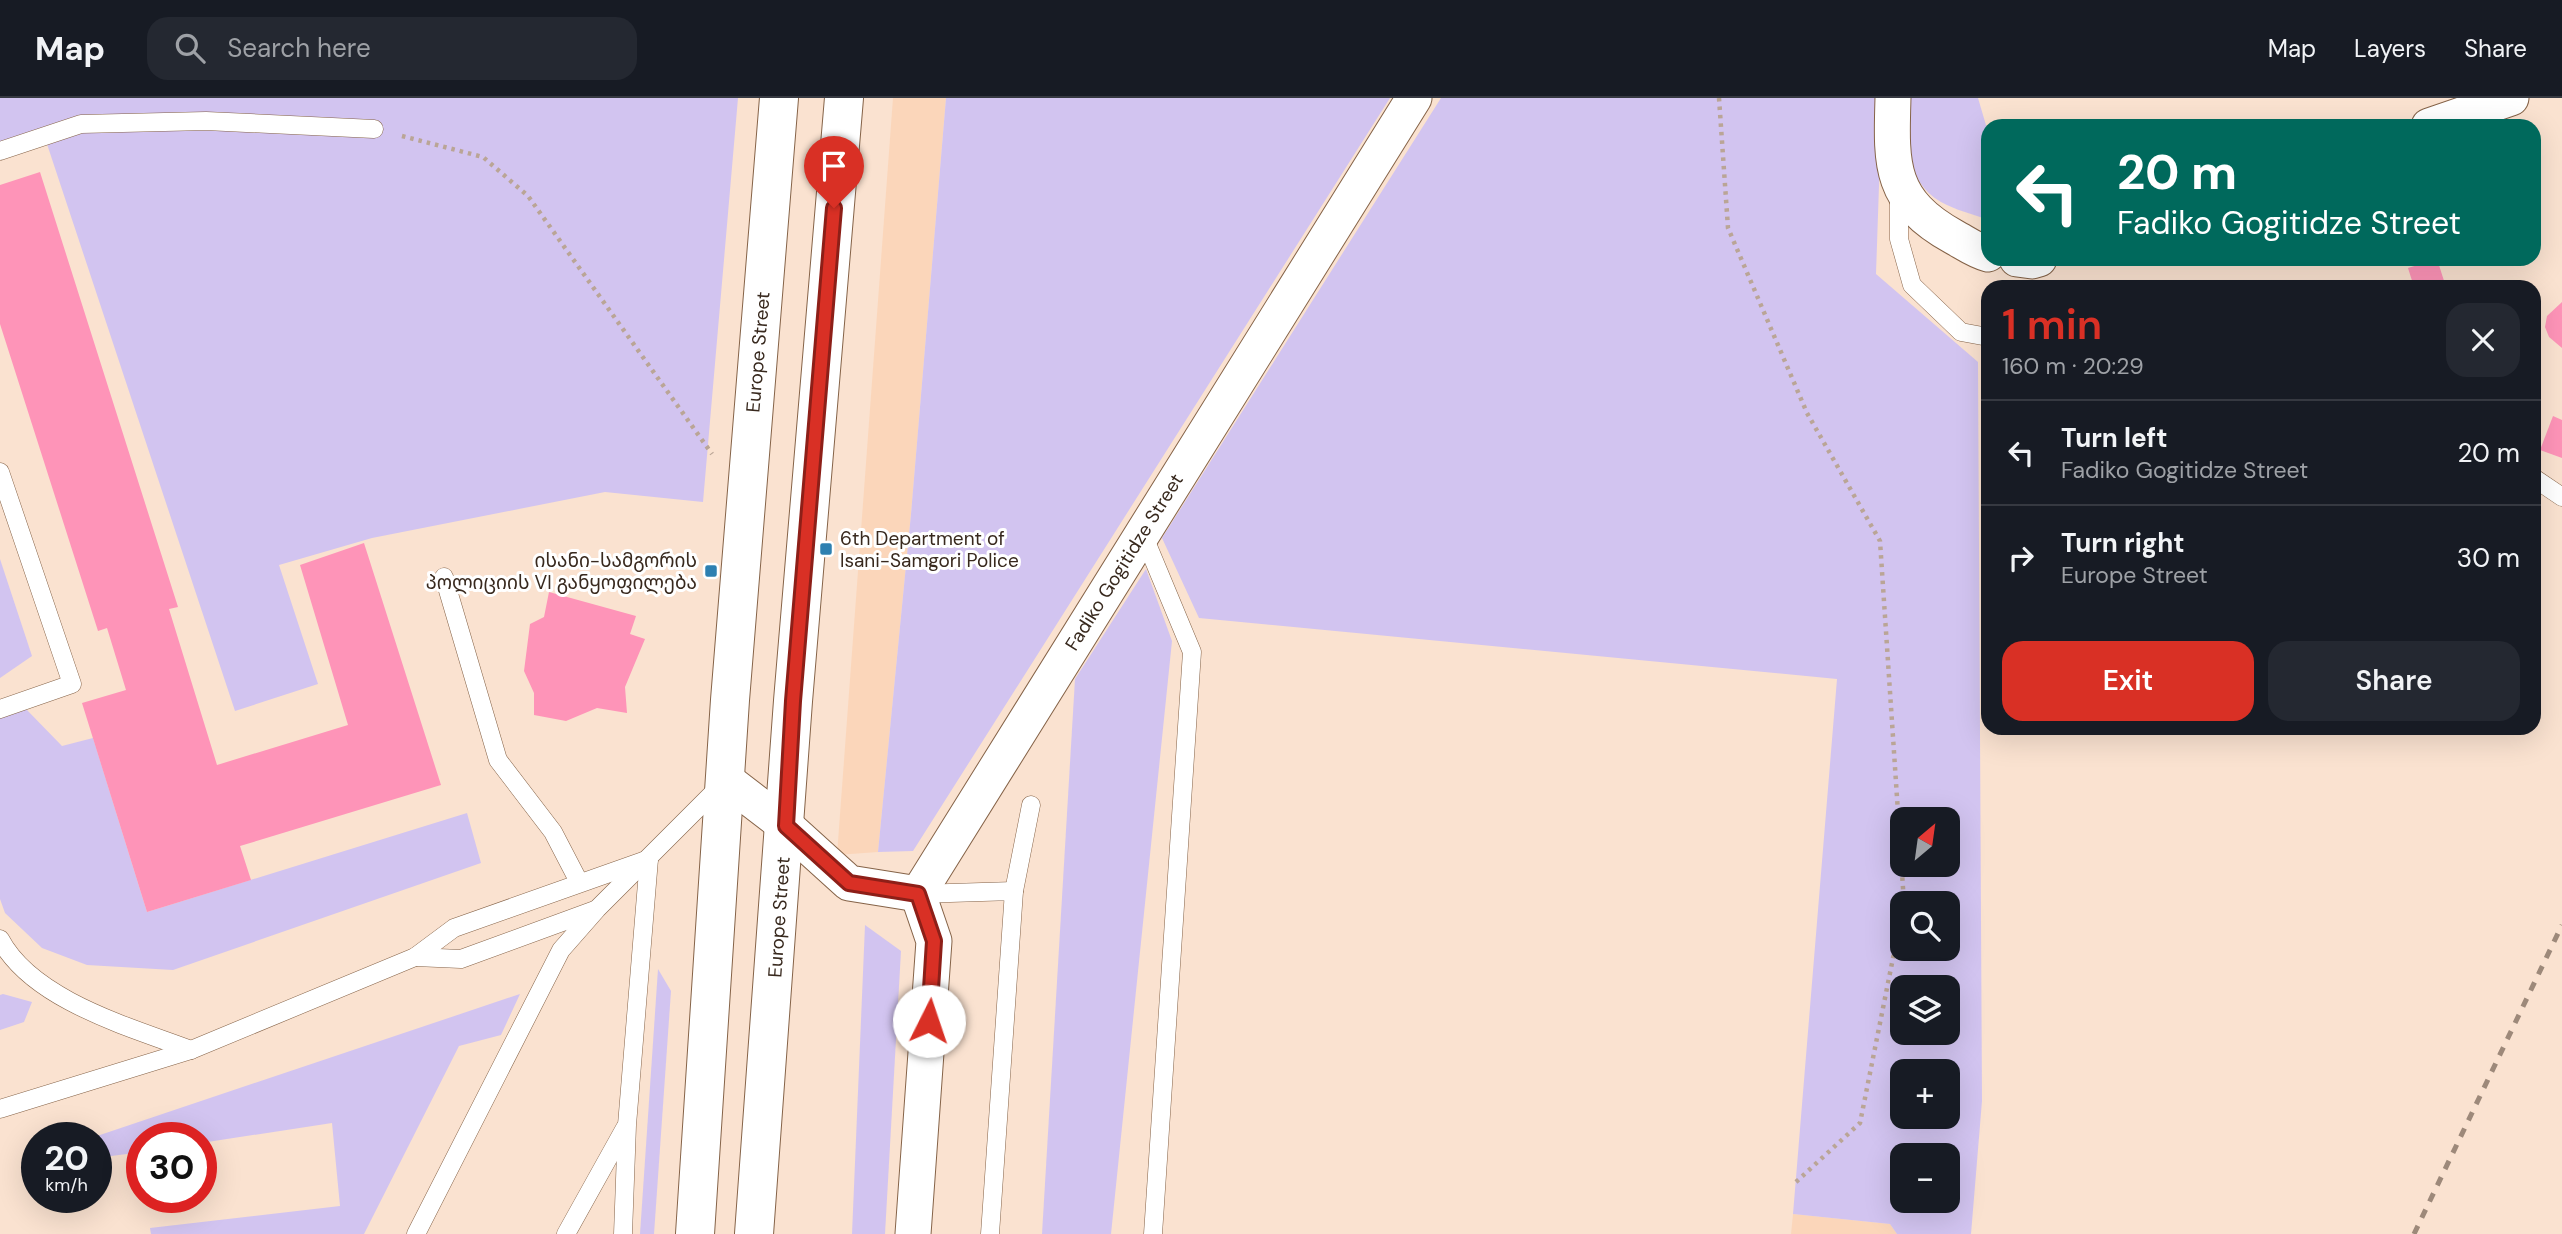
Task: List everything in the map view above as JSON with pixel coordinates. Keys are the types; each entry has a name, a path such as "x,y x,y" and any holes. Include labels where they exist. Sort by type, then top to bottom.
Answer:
{"main road":[{"name":"Europe Street","path":"695,1234 726,779 779,98"},
{"name":"Europe Street","path":"754,1234 786,826 794,688 844,98"}],"street":[{"name":"Fadiko Gogitidze Street","path":"918,894 1415,98"},
{"path":"1893,98 1892,147 1899,186 1917,212 1945,232 1981,250"},
{"path":"2450,119 2511,98"},
{"path":"726,779 786,826 849,883 918,894 934,941 913,1234"}],"lane":[{"path":"0,151 81,124 206,121 374,129"},
{"path":"1899,186 1899,239 1912,285 1961,332 1981,336"},
{"path":"0,472 72,684 0,709"},
{"path":"2541,483 2562,497"},
{"path":"1142,532 1192,652 1153,1234"},
{"path":"444,577 498,760 553,832 579,882"},
{"path":"416,1234 561,950 597,909 726,779"},
{"path":"990,1234 1014,891 1031,805"},
{"path":"0,1109 191,1050 415,957 454,928 649,859"},
{"path":"623,1234 627,1125 649,859"},
{"path":"918,894 1014,891"},
{"path":"415,957 461,959 597,909"},
{"path":"0,939 36,981 108,1019 191,1050"},
{"path":"566,1234 627,1125"}],"path":[{"path":"1719,98 1728,228 1807,413 1880,541 1903,891"},
{"path":"374,129 483,157 528,196 714,457"},
{"path":"1796,1182 1860,1123 1892,961"}],"shaded area":[{"path":"0,98 738,98 703,502 605,492 372,538 279,565 318,684 235,711 42,129 0,142"},
{"path":"893,98 946,98 911,514 878,852 837,855"},
{"path":"946,98 1390,98 913,851 878,852 911,514"},
{"path":"1441,98 1878,98 1880,156 1876,274 1978,362 1982,1101 1971,1234 1897,1234 1890,1224 1793,1214 1837,679 1199,618 1162,538"},
{"path":"1905,98 1978,98 1984,119 1981,119 1981,218 1941,202 1929,193 1913,170 1905,127"},
{"path":"0,559 32,656 0,678"},
{"path":"1146,569 1172,641 1111,1234 1042,1234 1075,679"},
{"path":"26,709 62,746 93,738 147,912 467,813 481,863 173,970 87,965 42,948 5,913 0,899 0,717"},
{"path":"865,925 901,951 885,1234 852,1234"},
{"path":"658,969 671,991 654,1234 640,1234"},
{"path":"520,994 501,1035 459,1046 364,1234 151,1234 150,1228 340,1206 332,1123 217,1141 217,1122 139,1122"},
{"path":"0,995 32,1002 24,1022 0,1030"},
{"path":"126,1126 126,1154 112,1156 112,1131"},
{"path":"1793,1214 1890,1224 1897,1234 1791,1234"}],"building":[{"path":"40,172 178,607 169,609 217,765 348,725 300,565 364,543 441,785 240,846 251,880 147,912 82,703 126,690 107,628 98,631 0,324 0,185"},
{"path":"2439,266 2444,280 2412,280 2408,268"},
{"path":"2562,302 2562,348 2549,337 2545,327 2547,316"},
{"path":"2553,416 2562,420 2562,458 2541,450"},
{"path":"549,592 636,616 630,634 645,639 625,687 627,713 597,708 566,721 534,715 534,693 524,671 530,624 544,617"}],"railway":[{"path":"2414,1234 2562,925"}],"place":[{"name":"6th Department of Isani-Samgori Police","path":"826,549"},
{"name":"ისანი-სამგორის პოლიციის VI განყოფილება","path":"711,571"}],"route":[{"path":"834,208 793,701 786,826 849,883 918,894 934,941 929,1021"}]}
